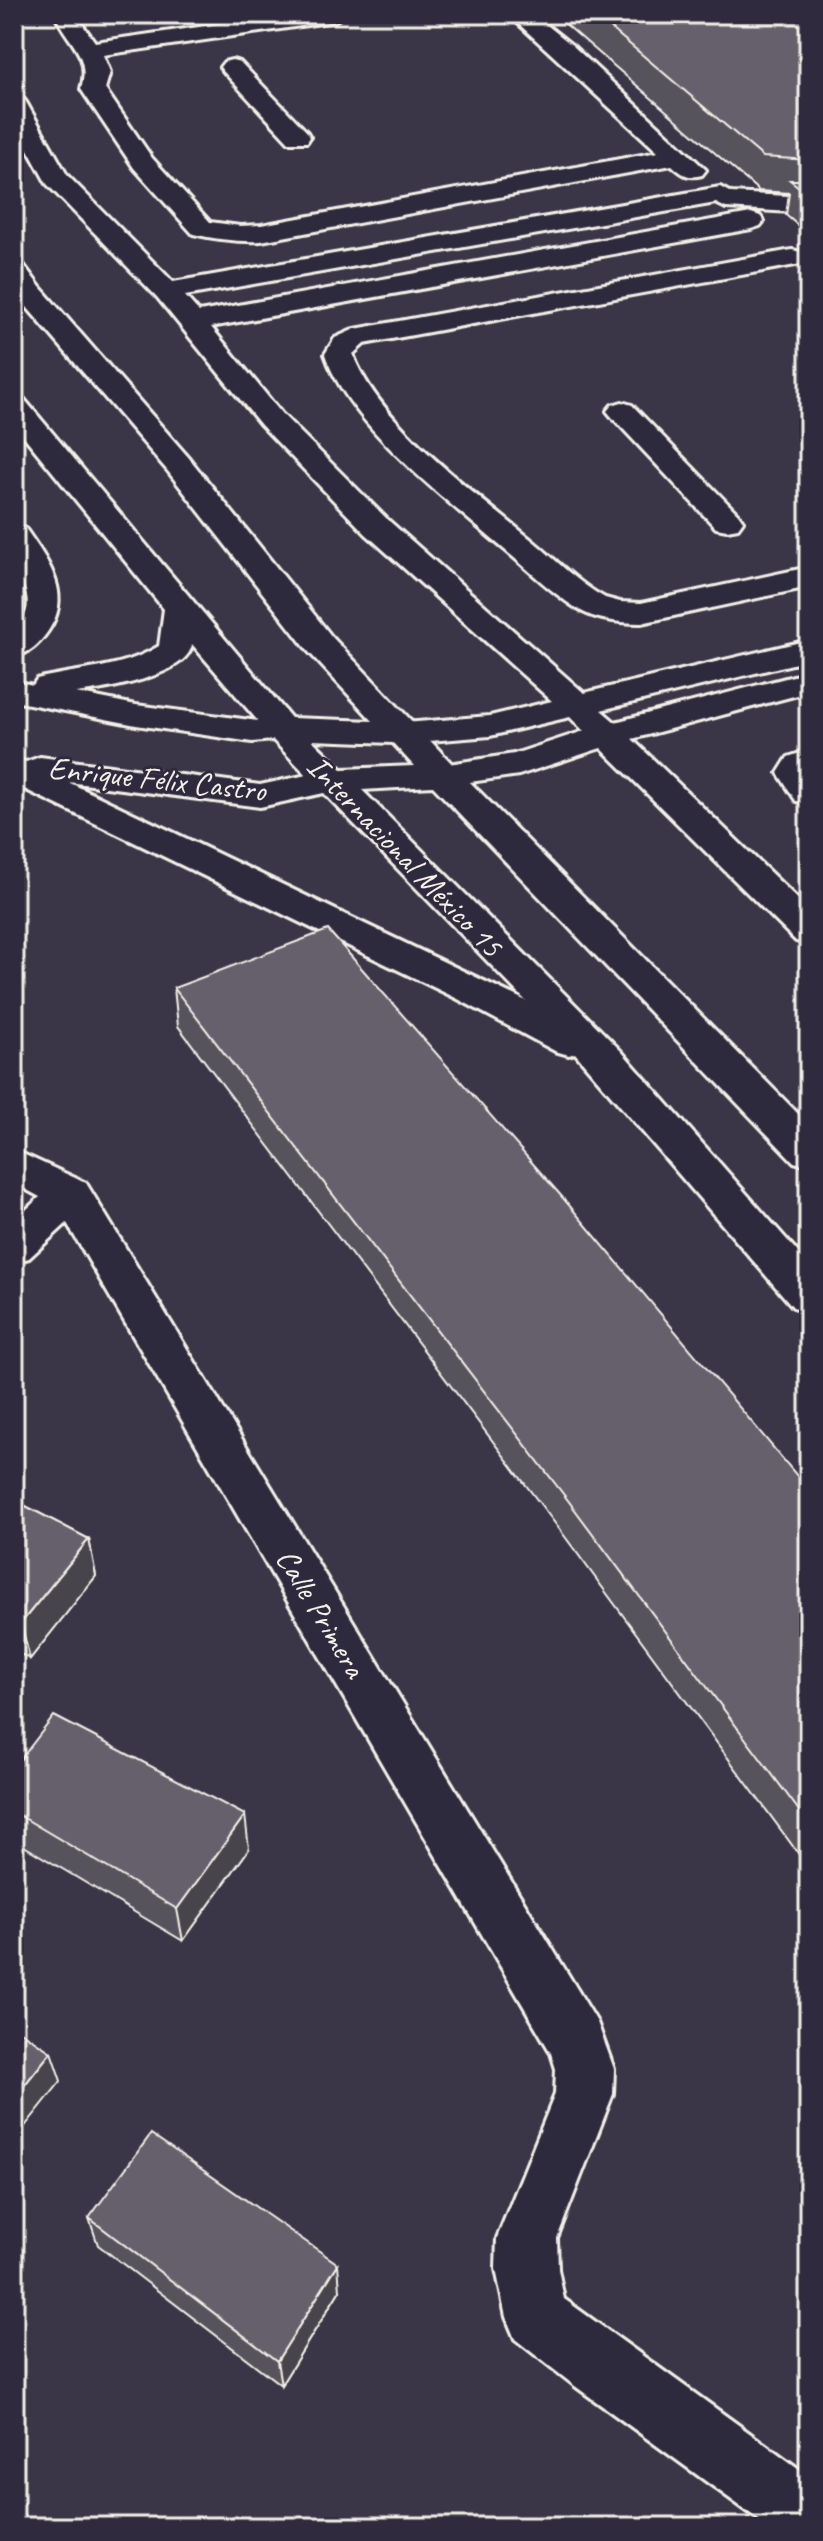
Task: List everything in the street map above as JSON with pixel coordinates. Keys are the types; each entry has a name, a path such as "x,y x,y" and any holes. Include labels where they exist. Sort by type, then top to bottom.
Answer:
{"main road":[{"path":"68,14 98,72 93,89 143,163 202,228 218,232 261,233 678,156"},
{"path":"89,50 335,14"},
{"path":"519,14 565,51 600,87 800,265"},
{"path":"232,67 298,137"},
{"path":"14,102 56,179 167,291 271,419 377,527 578,706 809,932"},
{"path":"167,291 723,197 809,205"},
{"path":"190,322 751,221"},
{"path":"800,265 355,337 342,345 339,356 343,370 365,400 413,455 587,601 604,610 641,613 809,577"},
{"path":"14,270 30,293 178,464 320,644 442,775 809,1151"},
{"name":"Internacional México 15","path":"14,405 281,728 329,781 607,1061 809,1295"},
{"path":"622,411 727,521"},
{"path":"14,535 34,565 45,591 45,609 37,626 14,647"},
{"path":"14,690 123,675 155,664 175,650 181,606"},
{"path":"14,690 136,715 252,732 281,728 405,733 490,726 809,650"},
{"name":"Enrique Félix Castro","path":"14,767 260,796 329,781 442,775 519,764 607,735 809,682"},
{"path":"809,761 800,765 796,773 809,793"},
{"path":"14,767 472,990 607,1061"},
{"path":"14,1165 71,1194 14,1246"},
{"name":"Calle Primera","path":"71,1194 577,2042 585,2069 584,2094 527,2238 527,2269 537,2317 597,2364 809,2516"}],"building":[{"path":"594,14 809,14 809,160 763,157"},
{"path":"790,180 809,180 809,195"},
{"path":"328,930 563,1198 809,1490 809,1824 567,1499 174,988"},
{"path":"14,1500 89,1539 21,1623 14,1620"},
{"path":"54,1716 245,1815 177,1909 14,1812 14,1768"},
{"path":"14,2027 51,2052 14,2098"},
{"path":"151,2134 338,2264 277,2361 89,2218"}]}
